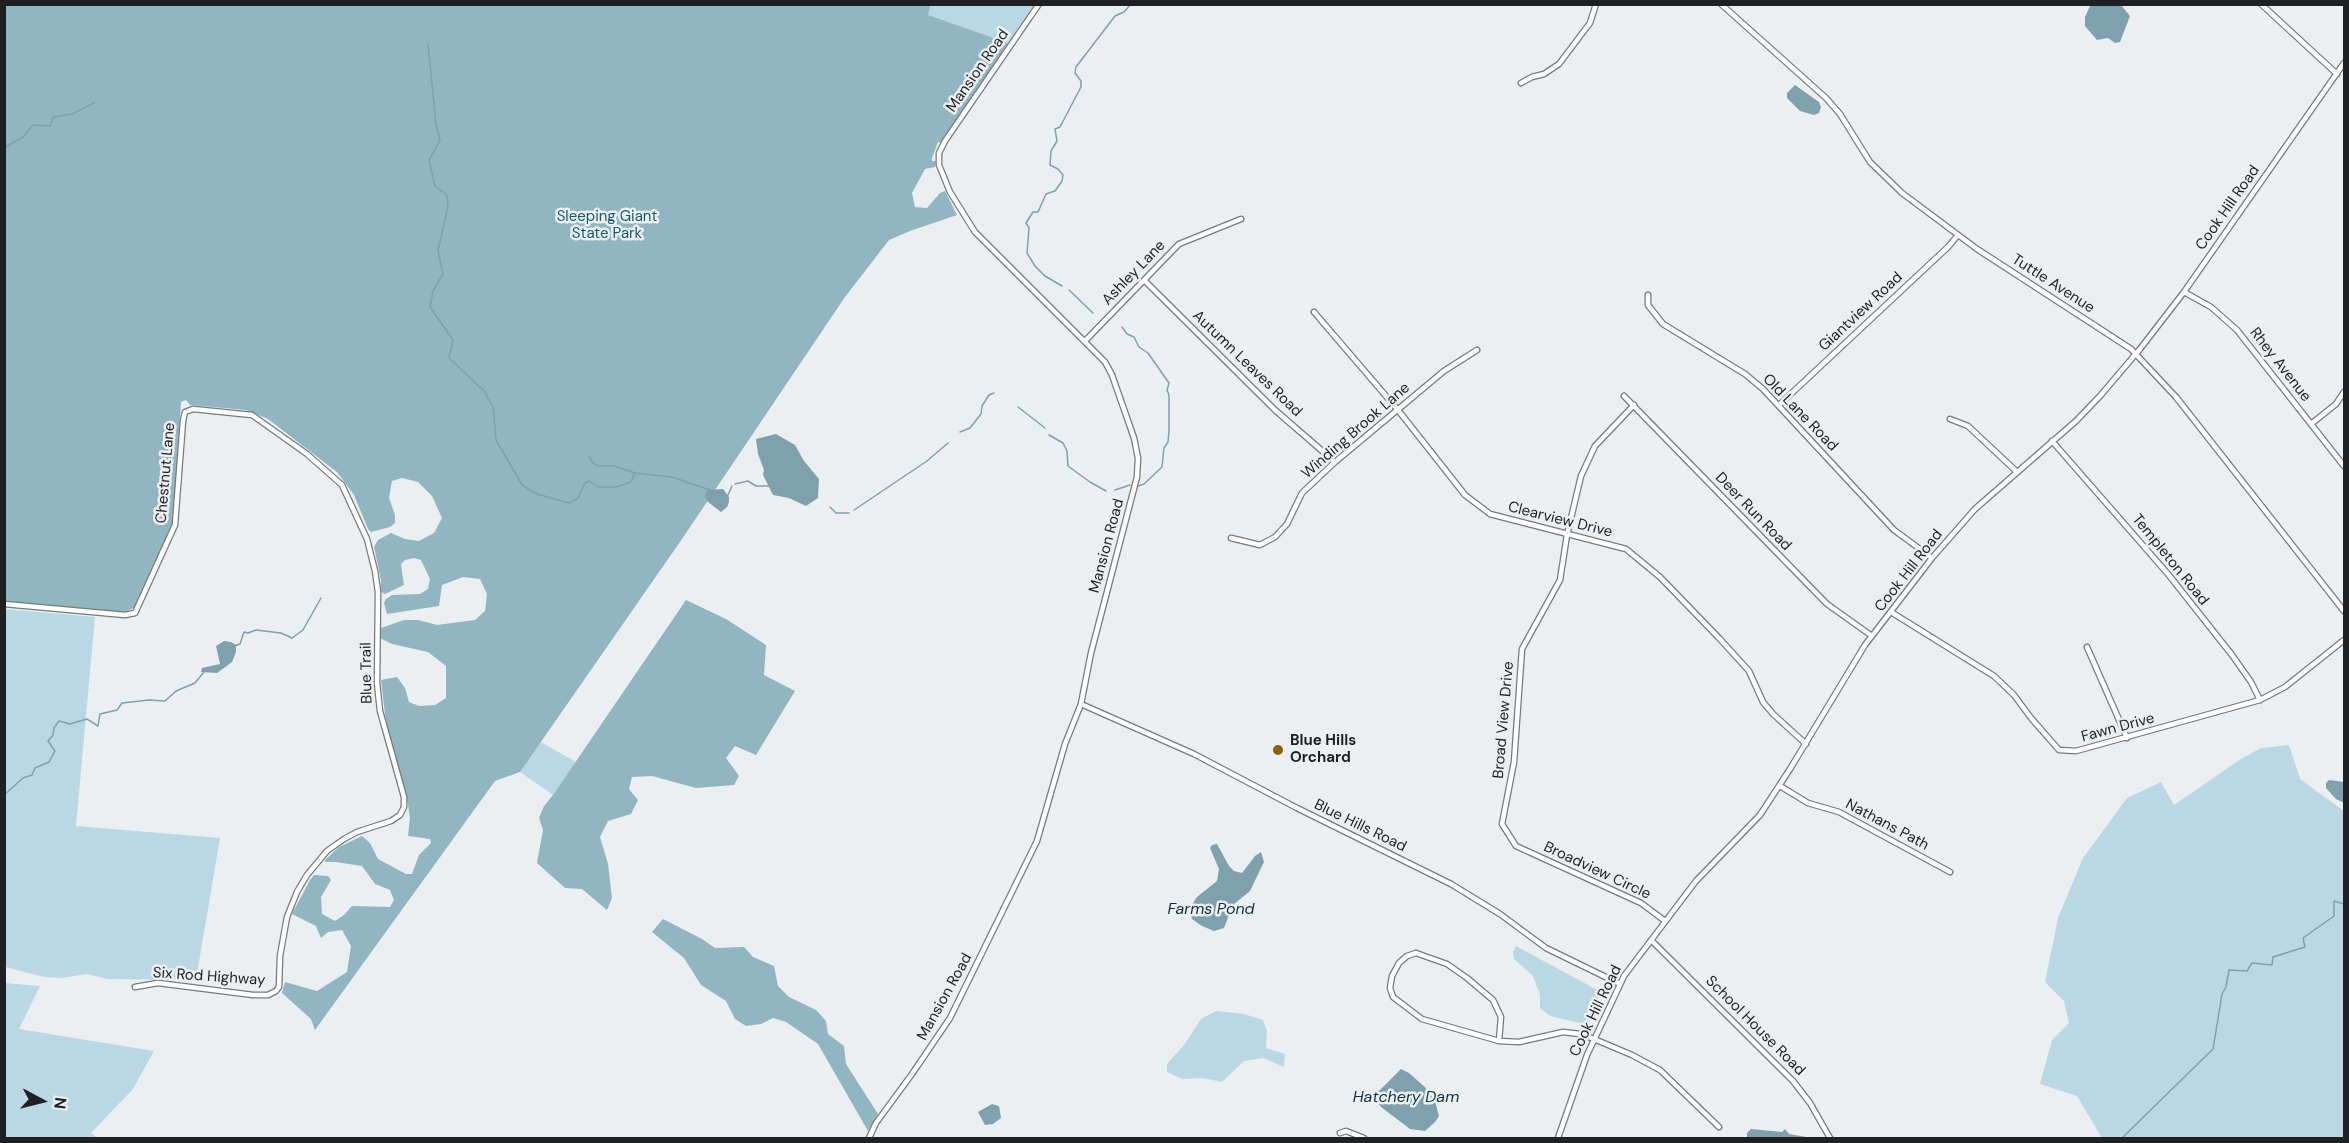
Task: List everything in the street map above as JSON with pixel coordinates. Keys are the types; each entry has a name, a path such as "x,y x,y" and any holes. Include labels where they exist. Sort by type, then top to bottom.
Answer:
{"street":[{"name":"Mansion Road","path":"869,1138 876,1123 950,1018 1042,827 1065,744 1081,704 1091,652 1134,490 1138,466 1134,438 1112,375 1105,362 975,232 954,199 939,165 939,153 945,141 1039,4"},
{"path":"1521,83 1544,74 1559,64 1590,23 1596,4"},
{"name":"Tuttle Avenue","path":"1721,4 1826,98 1840,114 1870,162 1885,178 1958,235 2136,354 2176,397 2344,611"},
{"path":"2261,4 2337,74"},
{"name":"Cook Hill Road","path":"1558,1138 1593,1039 1620,984 1696,881 1755,821 1780,786 1872,636 1932,558 1975,509 2092,405 2136,354 2184,292 2344,63"},
{"name":"Ashley Lane","path":"1085,340 1179,244 1241,219"},
{"name":"Giantview Road","path":"1779,405 1948,247 1958,235"},
{"name":"Autumn Leaves Road","path":"1144,280 1275,410 1335,462"},
{"name":"Rhey Avenue","path":"2184,292 2211,307 2231,324 2344,466"},
{"name":"Old Lane Road","path":"1648,295 1648,305 1663,324 1745,374 1779,405 1894,530 1932,558"},
{"name":"Clearview Drive","path":"1314,312 1398,410 1465,495 1490,514 1626,549 1660,577 1749,671 1763,702 1806,744"},
{"name":"Winding Brook Lane","path":"1231,538 1260,545 1275,537 1287,524 1302,493 1335,462 1444,371 1477,350"},
{"path":"2311,424 2336,404 2344,392"},
{"name":"Deer Run Road","path":"1624,396 1827,604 1872,636"},
{"name":"Broad View Drive","path":"1516,846 1502,824 1514,762 1522,649 1560,580 1567,535 1581,476 1595,446 1634,405"},
{"name":"Blue Trail","path":"185,412 198,409 252,415 331,473 346,492 358,516 372,556 377,581 377,682 380,711 402,789 404,807 397,818 357,832 335,845 307,875 292,904 284,929 279,987"},
{"name":"Chestnut Lane","path":"4,604 125,615 135,613 175,525 185,412"},
{"path":"1950,419 1968,426 2016,471"},
{"name":"Templeton Road","path":"2052,441 2168,574 2232,655 2251,682 2260,700"},
{"name":"Fawn Drive","path":"1891,612 1994,676 2014,695 2060,750 2076,751 2260,700 2285,687 2344,640"},
{"path":"2087,647 2127,738"},
{"name":"Blue Hills Road","path":"1081,704 1194,754 1451,884 1500,914 1546,948 1620,984"},
{"name":"Nathans Path","path":"1780,786 1808,803 1839,812 1950,872"},
{"name":"Broadview Circle","path":"1516,846 1641,903 1665,921"},
{"name":"School House Road","path":"1651,940 1793,1081 1810,1103 1830,1138"},
{"path":"1499,1041 1501,1017 1499,1010 1493,1000 1467,978 1447,964 1427,955 1416,953 1407,956 1400,963 1392,976 1390,988 1393,997 1399,1004 1431,1022 1499,1041 1519,1042 1563,1032 1580,1034 1660,1070 1719,1127"},
{"name":"Six Rod Highway","path":"135,987 158,983 261,996 272,994 279,987"},
{"path":"1340,1133 1346,1131 1364,1138"}],"shaded area":[{"path":"931,5 1034,5 1008,43 927,15"},
{"path":"5,609 95,617 76,826 220,838 196,980 107,979 86,974 63,978 44,977 5,967"},
{"path":"539,741 576,762 553,795 520,772"},
{"path":"2289,745 2300,779 2344,811 2344,1138 2102,1138 2077,1096 2040,1084 2052,1040 2069,1023 2064,1001 2045,982 2058,918 2083,858 2127,798 2161,782 2174,805 2261,748"},
{"path":"1516,946 1601,992 1588,1025 1550,1016 1540,1008 1540,995 1533,976 1514,959 1513,952"},
{"path":"4,983 40,986 19,1029 154,1051 133,1089 91,1133 98,1138 5,1138"},
{"path":"1216,1011 1244,1014 1263,1020 1267,1032 1266,1048 1285,1054 1284,1067 1263,1058 1244,1061 1222,1082 1203,1078 1182,1079 1167,1072 1167,1064 1184,1045 1201,1019"}],"green space":[{"name":"Sleeping Giant State Park","path":"931,4 928,15 1008,43 941,143 938,142 932,158 932,161 936,161 935,167 925,169 912,193 915,207 927,208 940,193 945,191 957,215 889,240 845,297 682,539 520,772 495,781 315,1030 311,1019 282,993 285,982 317,991 347,972 351,946 342,930 328,932 321,938 316,926 292,914 310,880 314,875 328,876 331,880 321,897 322,914 335,921 352,906 390,907 394,900 390,890 375,884 362,866 325,862 325,860 339,847 362,836 370,843 378,859 406,874 412,874 419,855 431,843 430,839 408,836 410,818 407,798 386,723 381,680 397,677 405,688 409,702 419,706 435,705 446,698 446,666 428,652 392,644 380,638 381,628 404,620 418,620 437,625 475,620 485,611 487,594 480,579 463,577 442,585 439,606 387,614 384,603 386,599 392,595 420,594 428,589 430,579 421,560 414,558 405,560 401,564 404,585 385,594 381,592 381,580 374,547 378,540 391,533 405,539 419,541 434,533 442,518 432,496 418,482 402,478 392,481 389,498 395,515 395,523 390,527 371,532 354,495 337,472 268,419 246,410 190,405 186,400 181,402 173,522 136,607 125,612 5,601 4,5"},
{"path":"686,600 726,619 766,645 764,675 795,691 756,755 735,746 726,758 739,776 734,785 696,788 652,776 632,777 629,789 638,800 631,814 608,821 600,837 608,864 612,898 607,910 582,889 565,888 537,863 543,830 539,818 544,806"},
{"path":"663,919 715,948 744,947 753,957 774,966 778,986 789,997 816,1010 826,1021 828,1034 844,1046 846,1064 878,1114 868,1131 818,1044 786,1022 773,1018 761,1024 746,1026 735,1019 726,1001 701,985 684,958 652,932"}],"water":[{"path":"2091,4 2121,5 2130,16 2120,42 2115,43 2108,38 2097,40 2085,26 2085,17"},
{"path":"1795,85 1819,102 1821,107 1819,113 1814,115 1800,111 1787,98 1787,93"},
{"path":"776,434 795,445 804,461 819,479 818,498 806,506 789,498 773,495 763,475 764,470 758,454 756,439"},
{"path":"723,489 729,497 729,502 721,512 708,502 705,496 707,490"},
{"path":"224,641 236,645 232,662 217,673 201,672 202,668 220,664 216,646"},
{"path":"2329,780 2344,782 2344,803 2336,799 2326,788"},
{"name":"Farms Pond","path":"1217,844 1234,871 1242,873 1261,852 1264,862 1250,891 1233,905 1224,928 1214,931 1192,919 1189,909 1197,897 1217,881 1219,869 1210,848"},
{"name":"Hatchery Dam","path":"1401,1069 1426,1088 1435,1101 1439,1116 1425,1131 1410,1129 1381,1107 1377,1101 1378,1092"},
{"path":"992,1104 999,1106 1001,1118 993,1124 985,1125 978,1112"},
{"path":"1751,1129 1782,1132 1785,1129 1789,1134 1812,1138 1747,1138 1747,1133"}],"waterway":[{"path":"1062,286 1045,276 1027,253 1029,228 1026,223 1033,212 1038,212 1046,194 1055,191 1062,181 1063,175 1050,165 1051,151 1057,141 1055,129 1060,127 1081,87 1081,81 1075,73 1076,67 1115,16 1124,12 1131,4"},
{"path":"428,44 436,125 440,140 429,160 435,186 447,195 448,206 438,251 443,274 433,291 430,307 453,340 449,358 484,391 493,407 496,440 522,485 537,494 569,503 578,498 585,483 589,481 598,487 616,487 631,482 635,473"},
{"path":"4,148 23,137 33,125 50,126 53,117 72,114 94,103"},
{"path":"1069,290 1093,313"},
{"path":"1122,327 1127,334 1134,337 1139,347 1148,353 1169,383 1167,390 1169,431 1162,467 1144,484 1138,486"},
{"path":"960,432 970,428 981,414 982,406 989,395 994,393"},
{"path":"1018,407 1045,428"},
{"path":"1049,435 1063,443 1067,451 1068,466 1106,491"},
{"path":"854,510 927,461 948,443"},
{"path":"589,457 599,466 614,466 635,473 672,477 710,490"},
{"path":"735,484 748,481 756,486 770,486"},
{"path":"1115,490 1130,485"},
{"path":"728,495 732,486"},
{"path":"830,507 836,513 849,513"},
{"path":"234,646 240,644 244,632 256,630 281,633 292,638 303,630 321,598"},
{"path":"4,795 23,778 32,775 35,768 49,762 55,751 48,741 59,721 70,724 87,719 98,726 100,714 117,710 122,703 165,701 176,691 195,683 204,672"},
{"path":"4,821 4,829"},
{"path":"2122,1138 2213,1049 2222,994 2226,987 2229,970 2247,971 2252,963 2272,965 2273,957 2305,947 2303,938 2334,916 2334,901 2344,904"}],"place":[{"name":"Blue Hills Orchard","path":"1278,750"}]}
